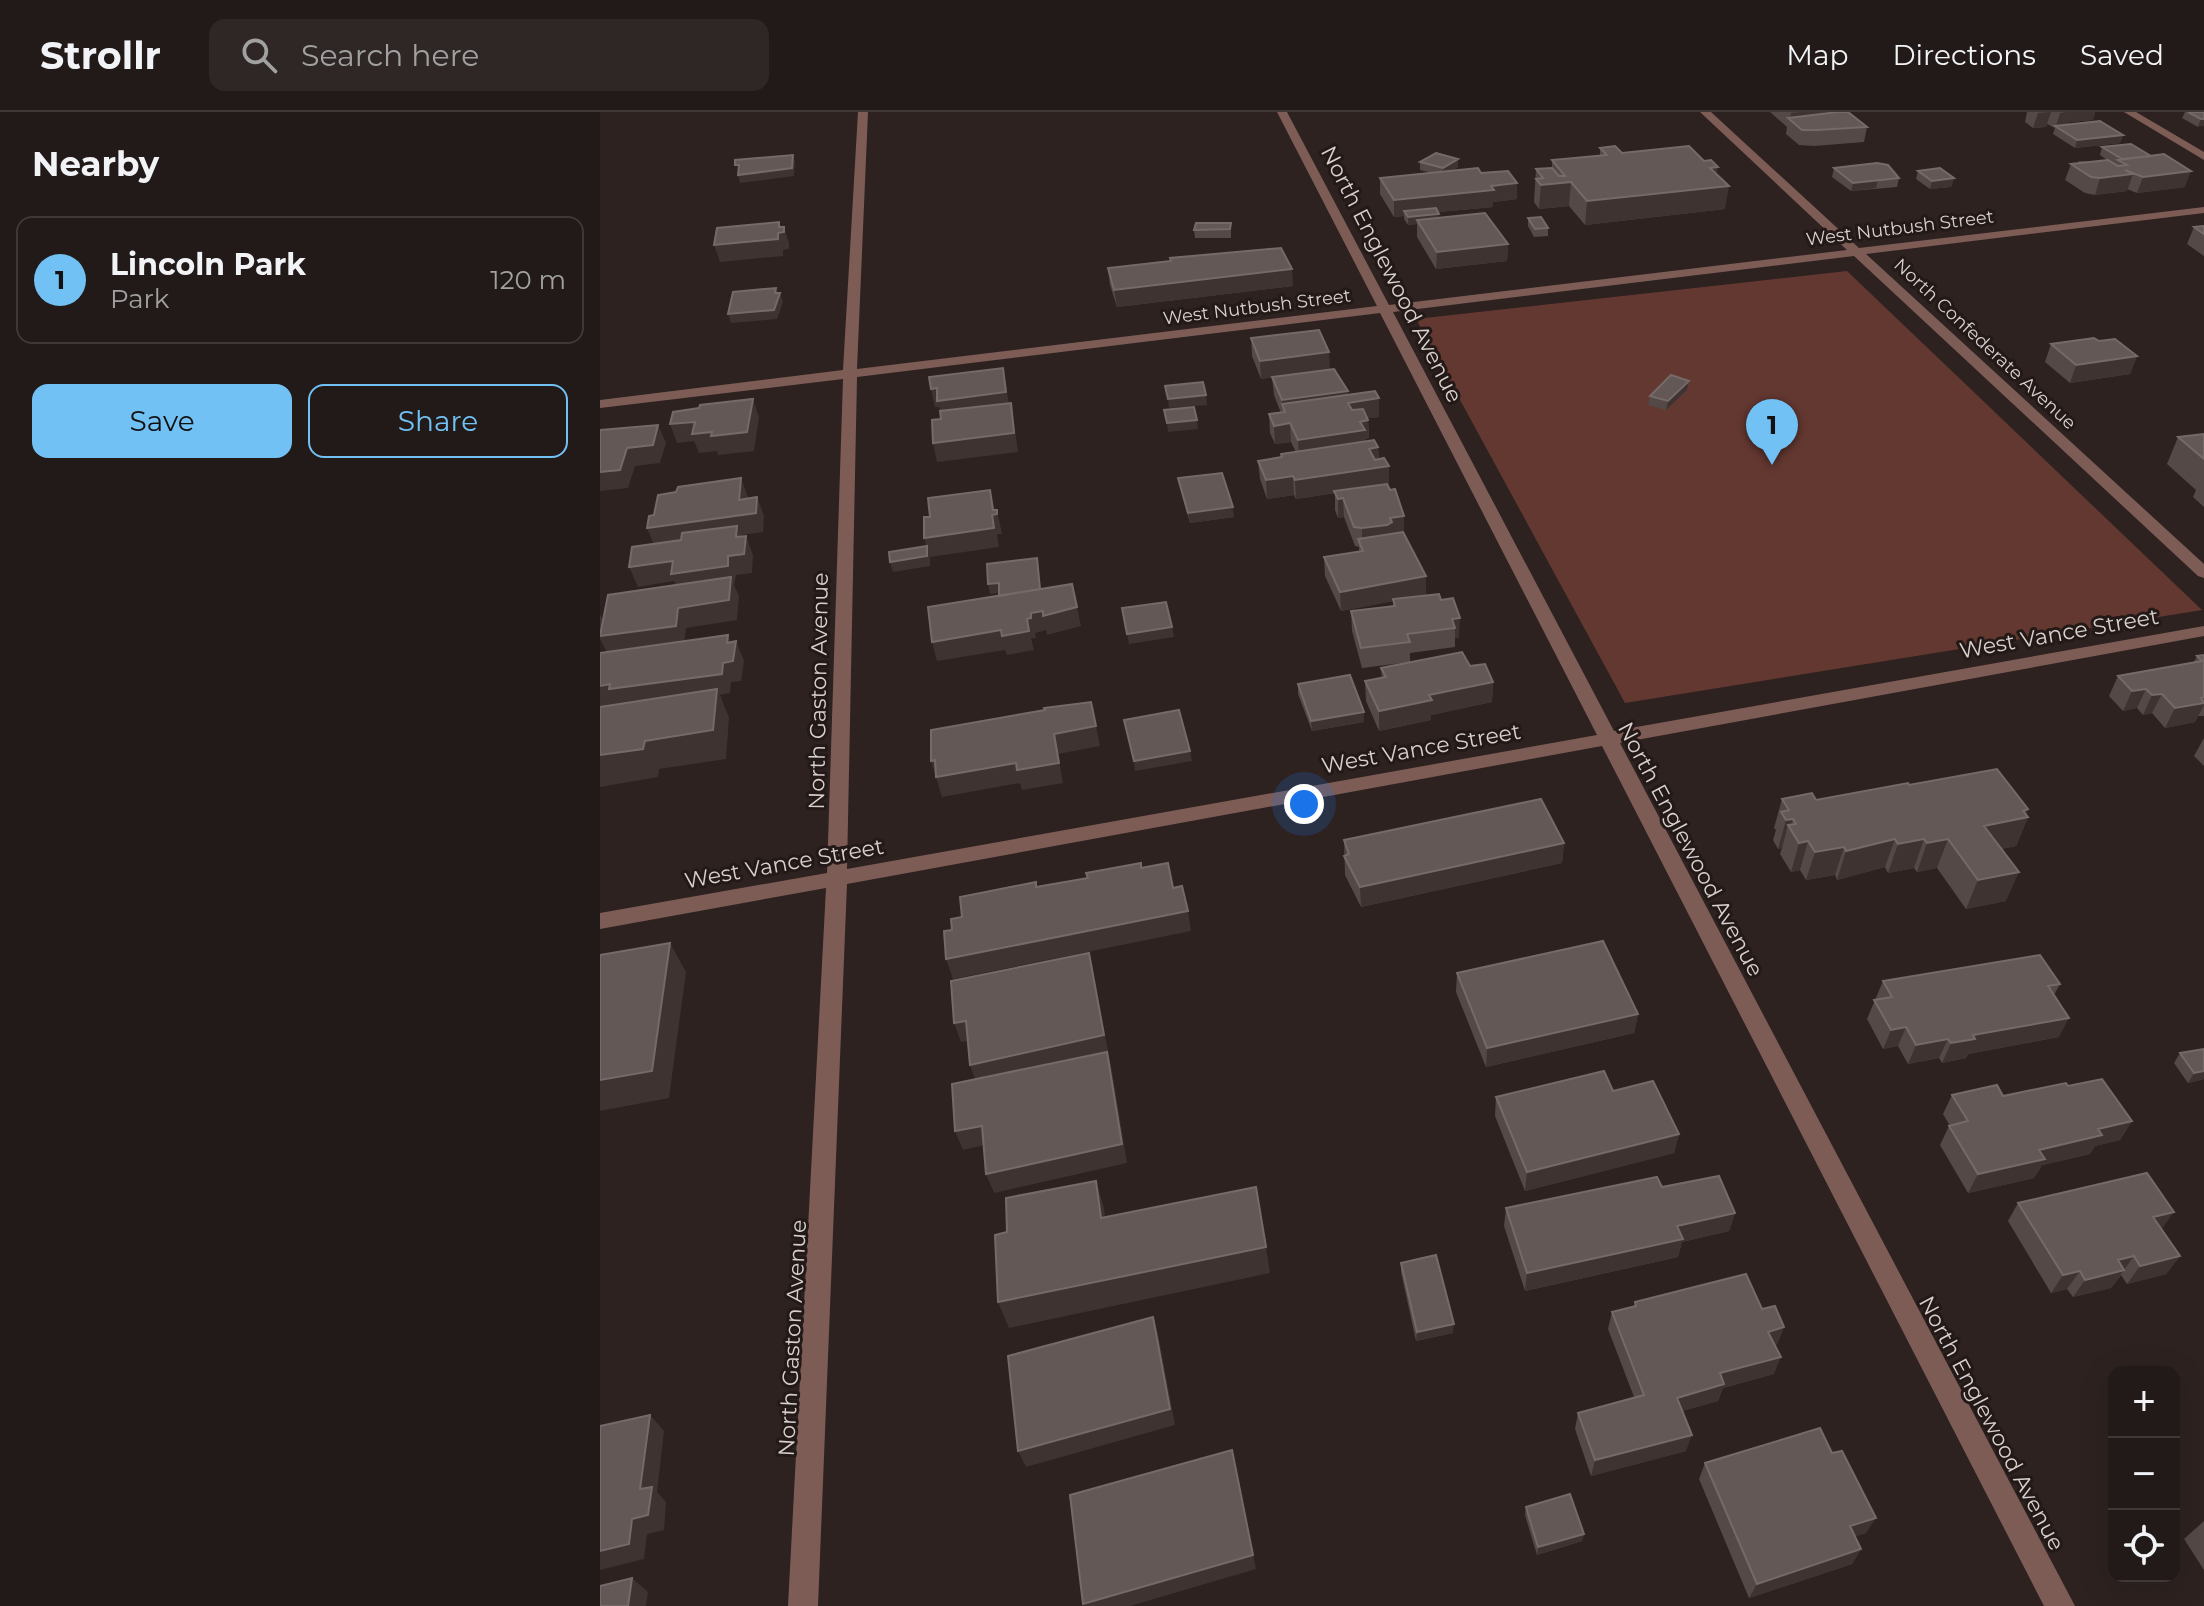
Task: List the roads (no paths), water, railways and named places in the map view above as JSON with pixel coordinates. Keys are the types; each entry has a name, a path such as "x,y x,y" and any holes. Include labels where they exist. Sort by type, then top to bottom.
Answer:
{"street":[{"name":"North Gaston Avenue","path":"803,1606 837,878 850,374 863,112"},
{"name":"North Englewood Avenue","path":"1282,112 2060,1606"},
{"name":"North Confederate Avenue","path":"1705,112 1860,251 2204,573"},
{"path":"2129,112 2204,157"},
{"name":"West Nutbush Street","path":"600,404 2204,210"},
{"name":"West Vance Street","path":"600,921 2204,631"}],"place":[{"name":"Lincoln Park","path":"1772,465"}]}
